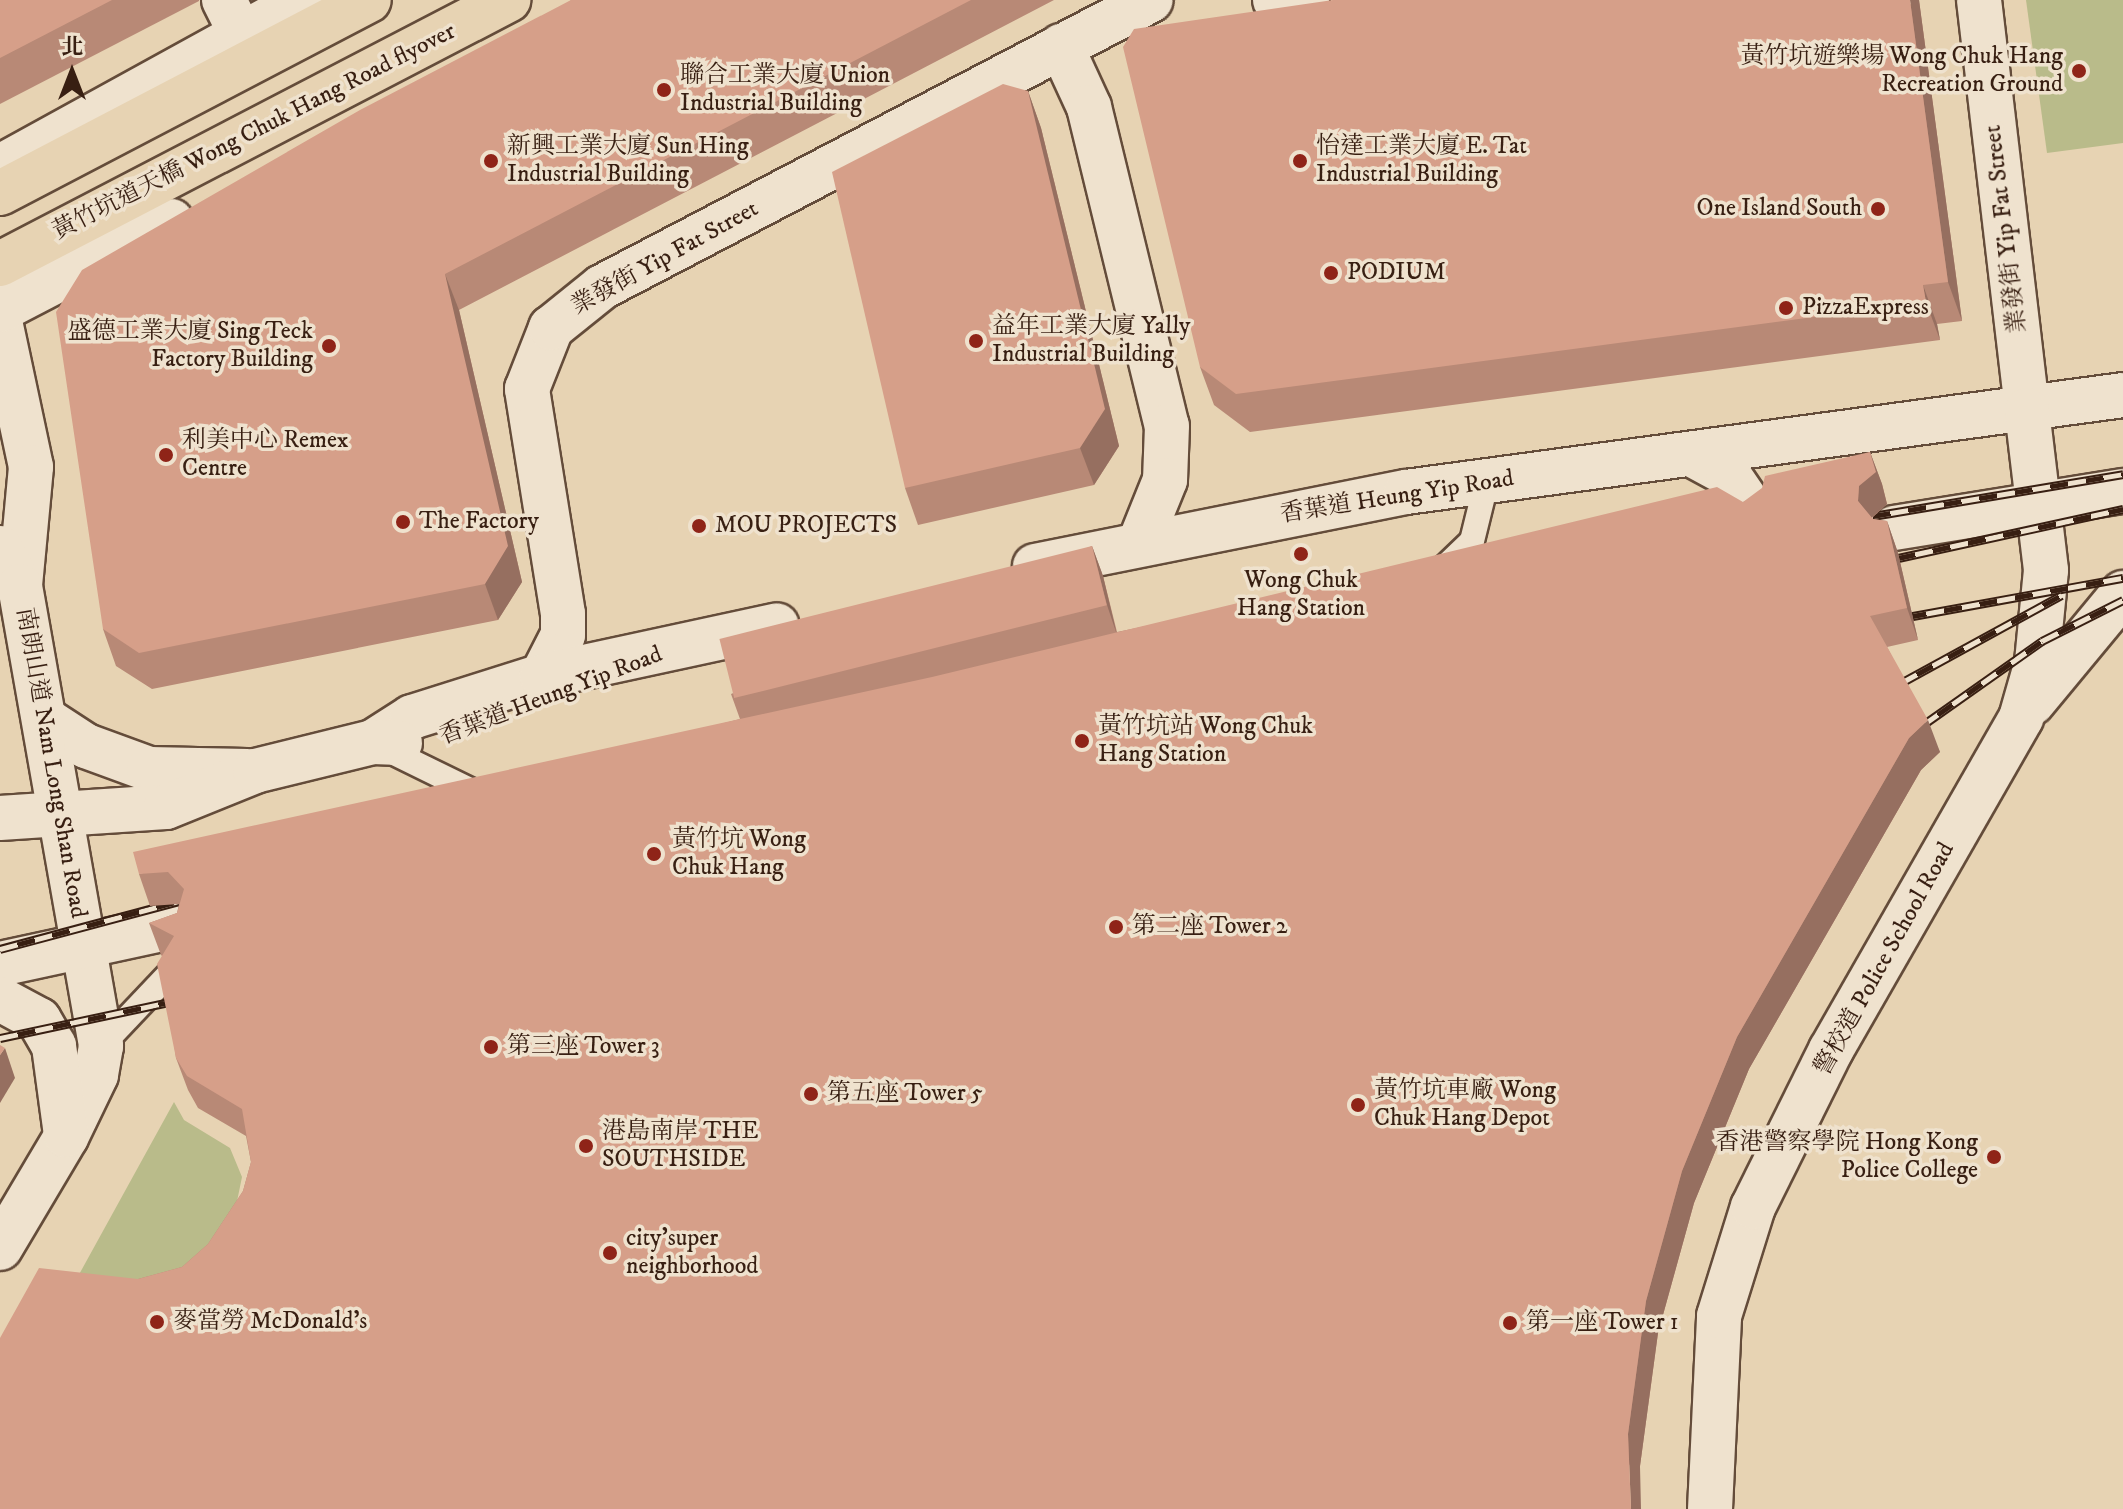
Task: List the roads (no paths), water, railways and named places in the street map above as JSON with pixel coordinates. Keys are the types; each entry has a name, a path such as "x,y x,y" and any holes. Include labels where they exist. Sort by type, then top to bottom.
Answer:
{"highway":[{"path":"0,193 369,0"},
{"name":"黃竹坑道天橋 Wong Chuk Hang Road flyover","path":"0,264 522,14"}],"street":[{"path":"0,167 233,18 304,0"},
{"name":"業發街 Yip Fat Street","path":"542,676 563,635 563,614 527,389 551,328 602,287 1151,0"},
{"path":"1275,0 1307,0"},
{"name":"業發街 Yip Fat Street","path":"1979,0 2027,410"},
{"path":"0,310 522,14"},
{"path":"1061,46 1089,107 1167,426 1165,480 1140,542"},
{"name":"南朗山道 Nam Long Shan Road","path":"0,321 31,467 20,586 46,720 54,813 84,946 101,1046 96,1075 66,1137 0,1248"},
{"name":"香葉道 Heung Yip Road","path":"990,576 1140,542 1487,480 2123,395"},
{"name":"警校道 Police School Road","path":"1710,1509 1719,1316 1753,1207 1831,1050 2021,718 2044,609 2040,503 2027,410"},
{"path":"1691,454 1728,474 1752,509"},
{"path":"1894,528 2123,491"},
{"name":"南朗山道 Nam Long Shan Road","path":"0,548 20,586"},
{"path":"2021,718 2123,593"},
{"name":"香葉道 Heung Yip Road","path":"373,742 412,717 542,676 825,614"},
{"name":"香葉道 Heung Yip Road","path":"0,818 166,807 255,771 373,742 421,743 488,723 680,646"},
{"name":"香葉道 Heung Yip Road","path":"46,720 100,753 149,769 255,771"},
{"path":"0,964 171,927"},
{"path":"0,999 39,1020 54,1046 66,1137"}],"lane":[{"path":"1425,573 1458,558 1472,541 1487,480"},
{"path":"373,742 448,784 507,795"},
{"path":"101,1046 171,972"}],"railway":[{"path":"1855,519 2123,474"},
{"path":"1880,562 2123,509"},
{"path":"1891,620 2123,578"},
{"path":"1901,683 2062,595"},
{"path":"1923,725 2042,641 2123,600"},
{"path":"0,949 186,899"},
{"path":"0,1038 188,998"}],"place":[{"name":"黃竹坑遊樂場 Wong Chuk Hang Recreation Ground","path":"2079,71"},
{"name":"聯合工業大廈 Union Industrial Building","path":"664,90"},
{"name":"新興工業大廈 Sun Hing Industrial Building","path":"491,161"},
{"name":"怡達工業大廈 E. Tat Industrial Building","path":"1300,161"},
{"name":"One Island South","path":"1878,209"},
{"name":"PODIUM","path":"1331,273"},
{"name":"PizzaExpress","path":"1786,308"},
{"name":"益年工業大廈 Yally Industrial Building","path":"976,341"},
{"name":"盛德工業大廈 Sing Teck Factory Building","path":"329,346"},
{"name":"利美中心 Remex Centre","path":"166,455"},
{"name":"The Factory","path":"403,522"},
{"name":"MOU PROJECTS","path":"699,526"},
{"name":"Wong Chuk Hang Station","path":"1301,554"},
{"name":"黃竹坑站 Wong Chuk Hang Station","path":"1082,741"},
{"name":"黃竹坑 Wong Chuk Hang","path":"654,854"},
{"name":"第二座 Tower 2","path":"1116,927"},
{"name":"第三座 Tower 3","path":"491,1047"},
{"name":"第五座 Tower 5","path":"811,1094"},
{"name":"黃竹坑車廠 Wong Chuk Hang Depot","path":"1358,1105"},
{"name":"港島南岸 THE SOUTHSIDE","path":"586,1146"},
{"name":"香港警察學院 Hong Kong Police College","path":"1994,1157"},
{"name":"city'super neighborhood","path":"610,1253"},
{"name":"麥當勞 McDonald's","path":"157,1322"},
{"name":"第一座 Tower 1","path":"1510,1323"}]}
